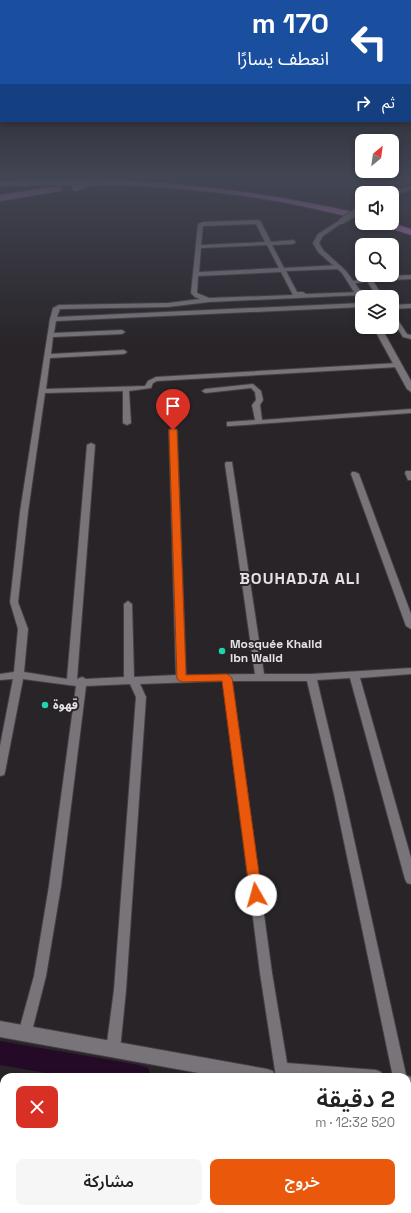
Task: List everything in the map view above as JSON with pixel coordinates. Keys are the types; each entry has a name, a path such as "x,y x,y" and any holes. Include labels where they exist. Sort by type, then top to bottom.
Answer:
{"street":[{"path":"199,235 194,293 197,296 209,300"},
{"path":"265,235 281,269 296,294 355,294"},
{"path":"321,235 316,243 320,251 342,270 357,290"},
{"path":"198,247 293,242"},
{"path":"196,274 317,267 342,270"},
{"path":"399,278 411,277"},
{"path":"0,772 19,676 23,629 14,602 24,512 54,311 59,307 168,305 209,300 355,294"},
{"path":"53,319 355,305"},
{"path":"399,307 411,306"},
{"path":"399,326 405,336 411,337"},
{"path":"51,335 122,332"},
{"path":"382,334 411,389"},
{"path":"48,356 124,352"},
{"path":"43,391 126,389 149,387 150,382 156,379 398,365"},
{"path":"205,391 253,386 258,391 260,400 256,405 259,423"},
{"path":"126,389 127,423"},
{"path":"230,424 411,411"},
{"path":"173,430 182,679"},
{"path":"24,1034 40,976 54,893 77,682 91,445"},
{"path":"229,464 260,677"},
{"path":"355,474 411,626"},
{"path":"113,1050 120,990 140,697 131,680 128,604"},
{"path":"0,676 19,676 77,682 354,674 410,674"},
{"path":"354,674 411,879"},
{"path":"311,676 339,794 399,1073"},
{"path":"227,678 266,973 277,1073"},
{"path":"0,1029 113,1050 270,1073"}],"waterway":[{"path":"0,1053 116,1073"}],"place":[{"name":"Mosquée Khalid ibn Walid","path":"222,651"},
{"name":"قهوة","path":"45,705"}],"district":[{"name":"BOUHADJA ALI","path":"300,578"}],"route":[{"path":"173,430 182,679 227,678 256,895"}]}
